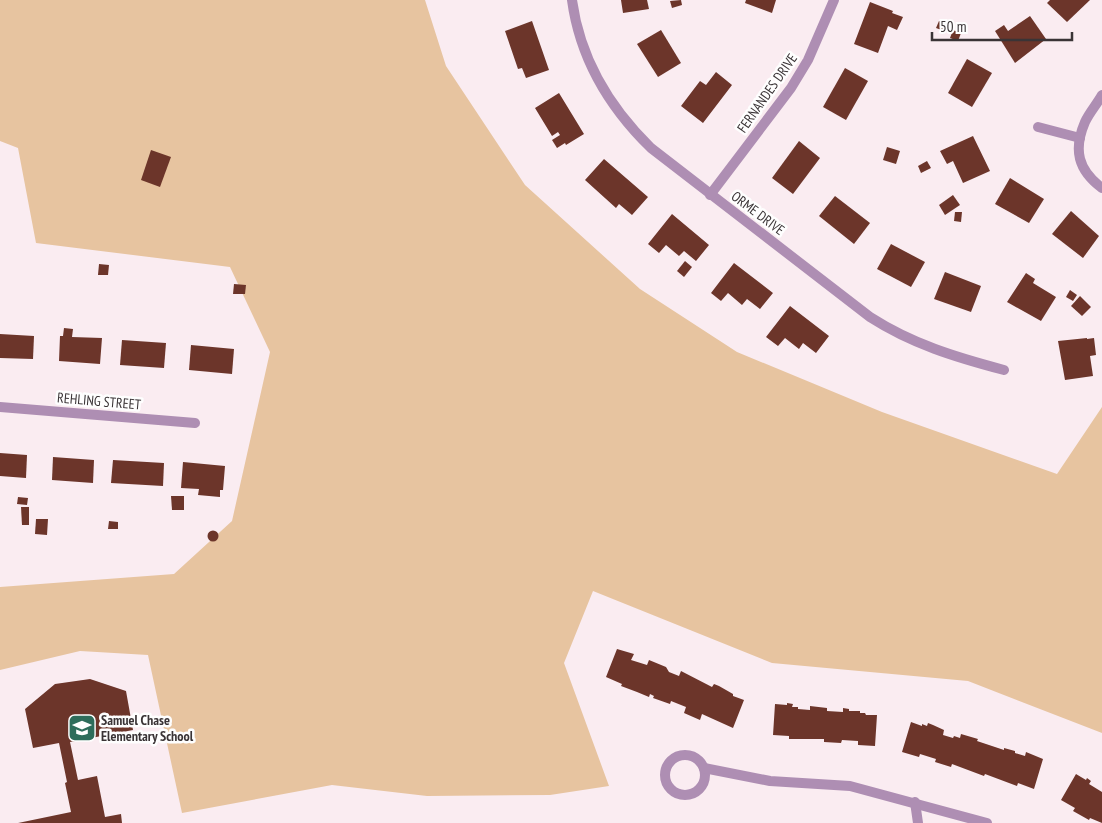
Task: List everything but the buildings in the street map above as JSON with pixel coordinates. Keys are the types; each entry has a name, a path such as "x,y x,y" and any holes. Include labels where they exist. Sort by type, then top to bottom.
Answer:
{"street":[{"name":"ORME DRIVE","path":"572,0 579,31 595,76 621,115 646,142 710,195 870,317 894,332 927,347 1004,370"},
{"name":"FERNANDES DRIVE","path":"710,195 773,114 795,81 808,60 834,0"},
{"path":"1102,95 1085,122 1080,138 1079,154 1082,169 1102,188"},
{"path":"1038,127 1080,138"},
{"name":"REHLING STREET","path":"0,407 195,423"},
{"path":"704,768 703,784 699,790 691,795 684,796 674,793 667,784 665,777 667,766 673,759 680,756 690,756 696,759 704,768 770,781 850,786 915,802 987,823"},
{"path":"915,802 918,823"}],"shaded area":[{"path":"0,0 425,0 446,66 525,185 640,289 737,352 882,412 1057,474 1102,407 1102,733 968,681 772,663 593,591 564,663 609,786 550,795 427,796 332,785 182,813 148,655 80,651 0,670 0,587 174,574 232,521 270,352 230,267 36,243 18,148 0,141"}],"place":[{"name":"Samuel Chase Elementary School","path":"82,728"}]}
